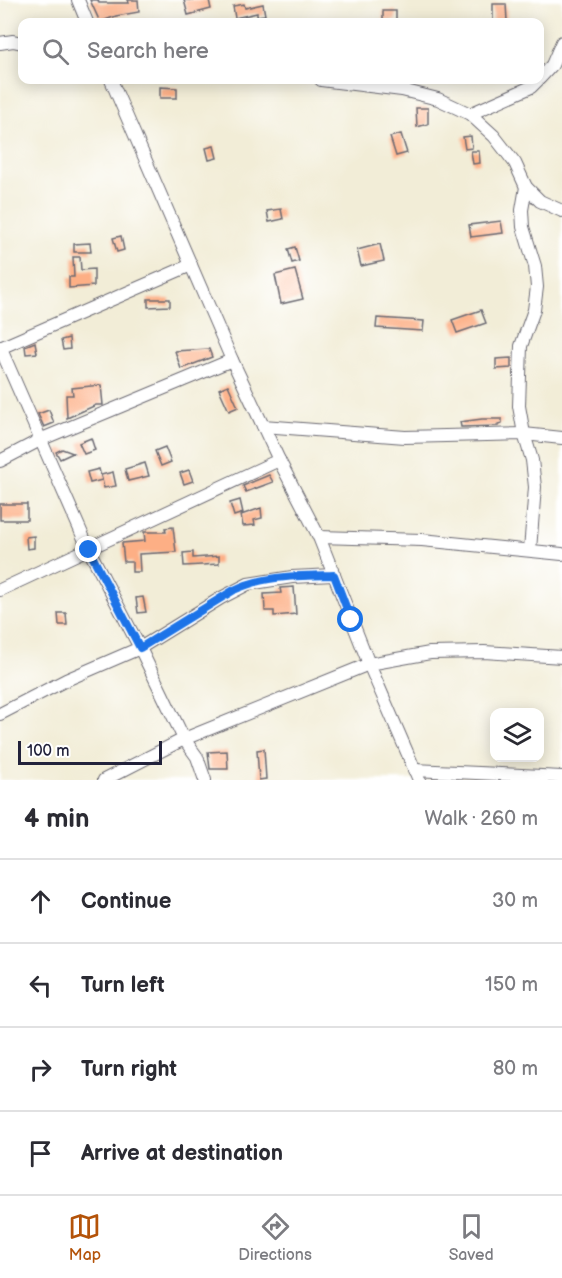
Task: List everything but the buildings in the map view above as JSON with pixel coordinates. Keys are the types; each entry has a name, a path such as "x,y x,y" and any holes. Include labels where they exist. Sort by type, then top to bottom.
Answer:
{"street":[{"path":"78,0 85,18"},
{"path":"0,43 18,42"},
{"path":"544,74 552,65 562,42"},
{"path":"113,84 232,360 279,460 319,537 416,775 562,777"},
{"path":"353,84 402,90 438,99 470,114 494,136 515,163 526,187 540,201 562,211"},
{"path":"470,114 534,84"},
{"path":"526,187 522,210 523,227 535,266 537,287 534,310 521,346 519,406 536,487 530,550"},
{"path":"191,265 0,348 89,550 184,739 197,757 205,780"},
{"path":"0,461 42,439 232,360"},
{"path":"263,426 405,437 524,434 562,438"},
{"path":"0,590 279,460"},
{"path":"319,537 422,540 562,554"},
{"path":"0,714 66,680 140,648 248,584 292,577 334,575"},
{"path":"104,780 184,739 369,664 430,653 484,652 562,657"}],"route":[{"path":"89,550 140,648 234,590 270,579 334,575 351,620"}]}
